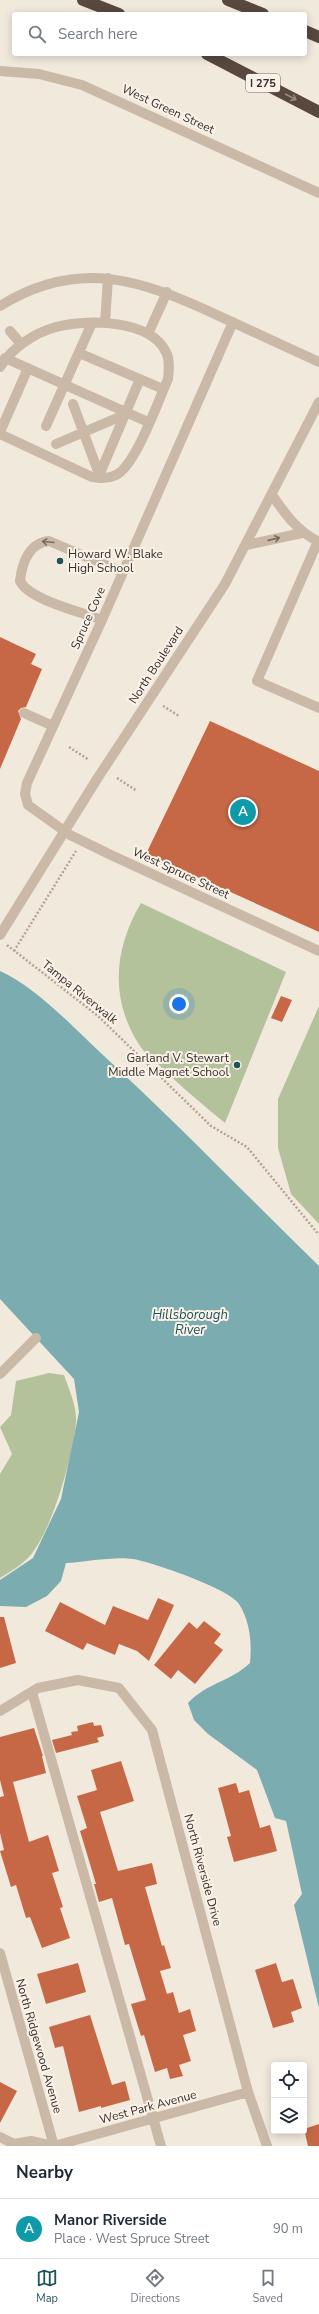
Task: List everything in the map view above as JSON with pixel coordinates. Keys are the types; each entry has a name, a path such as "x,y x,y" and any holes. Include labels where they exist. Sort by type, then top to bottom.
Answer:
{"highway":[{"path":"83,0 114,12"},
{"path":"228,0 258,12"},
{"path":"307,32 319,37"},
{"name":"I 275","path":"211,56 319,112"}],"street":[{"name":"West Green Street","path":"0,71 39,74 82,85 319,194"},
{"path":"0,306 29,290 55,282 78,278 108,278 129,281 167,292 319,362"},
{"path":"105,323 108,278"},
{"path":"148,334 167,292"},
{"name":"Spruce Cove","path":"36,812 28,805 25,794 27,783 102,620 232,322"},
{"path":"46,426 92,323"},
{"path":"3,363 21,344 56,327 105,323 122,325 148,334 159,343 166,352 169,365 168,379 132,458 125,468 116,475 104,478 85,474 0,433 28,368"},
{"path":"10,331 21,344"},
{"path":"79,353 163,390"},
{"path":"3,363 28,368 125,414 148,422"},
{"path":"98,476 140,379"},
{"name":"North Boulevard","path":"0,935 97,778 225,584 319,402"},
{"path":"72,404 98,476"},
{"path":"56,444 125,414"},
{"path":"272,495 289,520 302,533 318,542 256,681 319,708"},
{"path":"246,545 302,533"},
{"path":"102,620 38,596 23,588 20,581 26,558 32,548 40,542 49,541 122,572"},
{"path":"24,713 53,726"},
{"name":"West Spruce Street","path":"36,812 70,835 319,951"},
{"path":"0,1374 36,1338"},
{"name":"North Riverside Drive","path":"0,1711 35,1690 78,1680 120,1688 152,1730 248,2092 267,2146"},
{"path":"35,1690 161,2146"},
{"name":"North Ridgewood Avenue","path":"0,1953 54,2146"},
{"name":"West Park Avenue","path":"0,2137 14,2144 31,2141 54,2146 248,2092"}],"path":[{"path":"163,706 179,716"},
{"path":"69,747 89,760"},
{"path":"117,778 137,791"},
{"name":"Tampa Riverwalk","path":"76,850 14,950 98,1016 211,1126 247,1147 319,1235"}],"green space":[{"path":"141,903 286,972 225,1123 183,1088 146,1054 130,1028 123,1010 119,974 121,956 125,938"},
{"path":"319,1006 319,1224 291,1194 278,1148 278,1099"},
{"path":"49,1373 64,1375 74,1404 76,1422 67,1470 49,1523 32,1554 0,1578 0,1474 12,1454 0,1427 11,1415 16,1381"}],"water":[{"name":"Hillsborough River","path":"0,971 14,978 41,997 67,1021 158,1107 319,1266 319,2008 294,1905 302,1894 286,1821 275,1818 257,1770 208,1734 194,1720 188,1703 203,1691 235,1674 250,1663 251,1648 248,1625 239,1604 233,1598 221,1591 190,1577 143,1561 118,1558 66,1563 61,1581 47,1596 26,1607 0,1606 0,1580 33,1558 61,1499 79,1412 74,1379 0,1299"}],"building":[{"path":"0,637 36,654 31,664 42,669 26,707 21,708 18,711 21,719 0,769"},
{"path":"210,721 319,771 319,932 146,854"},
{"path":"281,996 292,1000 282,1022 271,1018"},
{"path":"158,1598 174,1605 149,1661 137,1651 119,1644 115,1655 87,1643 83,1650 45,1631 60,1602 105,1625 113,1606 148,1620"},
{"path":"0,1617 4,1617 16,1663 0,1668"},
{"path":"204,1621 221,1634 214,1643 223,1650 195,1684 178,1670 171,1679 154,1665 189,1622 197,1629"},
{"path":"93,1722 94,1726 101,1725 104,1736 97,1738 99,1742 56,1753 52,1740 72,1735 71,1732 78,1731 77,1726"},
{"path":"34,1728 43,1756 46,1773 13,1782 29,1842 48,1835 59,1871 52,1873 63,1907 60,1908 70,1938 42,1948 30,1917 26,1918 16,1885 11,1887 0,1851 4,1850 0,1833 0,1797 4,1796 0,1780 0,1737"},
{"path":"121,1761 134,1801 100,1812 118,1871 152,1863 157,1884 145,1887 162,1946 164,1945 171,1968 160,1971 167,1994 173,1992 179,2013 190,2009 196,2031 183,2035 191,2061 179,2065 183,2076 170,2079 167,2068 155,2072 144,2035 141,2036 131,2004 146,2000 129,1944 125,1945 112,1898 99,1902 94,1884 96,1884 80,1831 87,1828 77,1796 97,1790 91,1770"},
{"path":"236,1783 239,1793 249,1790 260,1828 270,1825 277,1851 234,1862 227,1837 231,1836 218,1788"},
{"path":"78,1963 86,1992 46,2004 37,1974"},
{"path":"276,1963 282,1982 293,1979 302,2008 291,2012 294,2022 273,2028 255,1970"},
{"path":"90,2015 112,2085 125,2081 130,2100 79,2112 63,2046 55,2048 49,2027"},
{"path":"0,2082 17,2091 0,2123"},
{"path":"319,2124 319,2146 308,2146 305,2134 307,2134 307,2128"}],"place":[{"name":"Howard W. Blake High School","path":"60,561"},
{"name":"Manor Riverside","path":"243,812"},
{"name":"Garland V. Stewart Middle Magnet School","path":"237,1065"}]}
